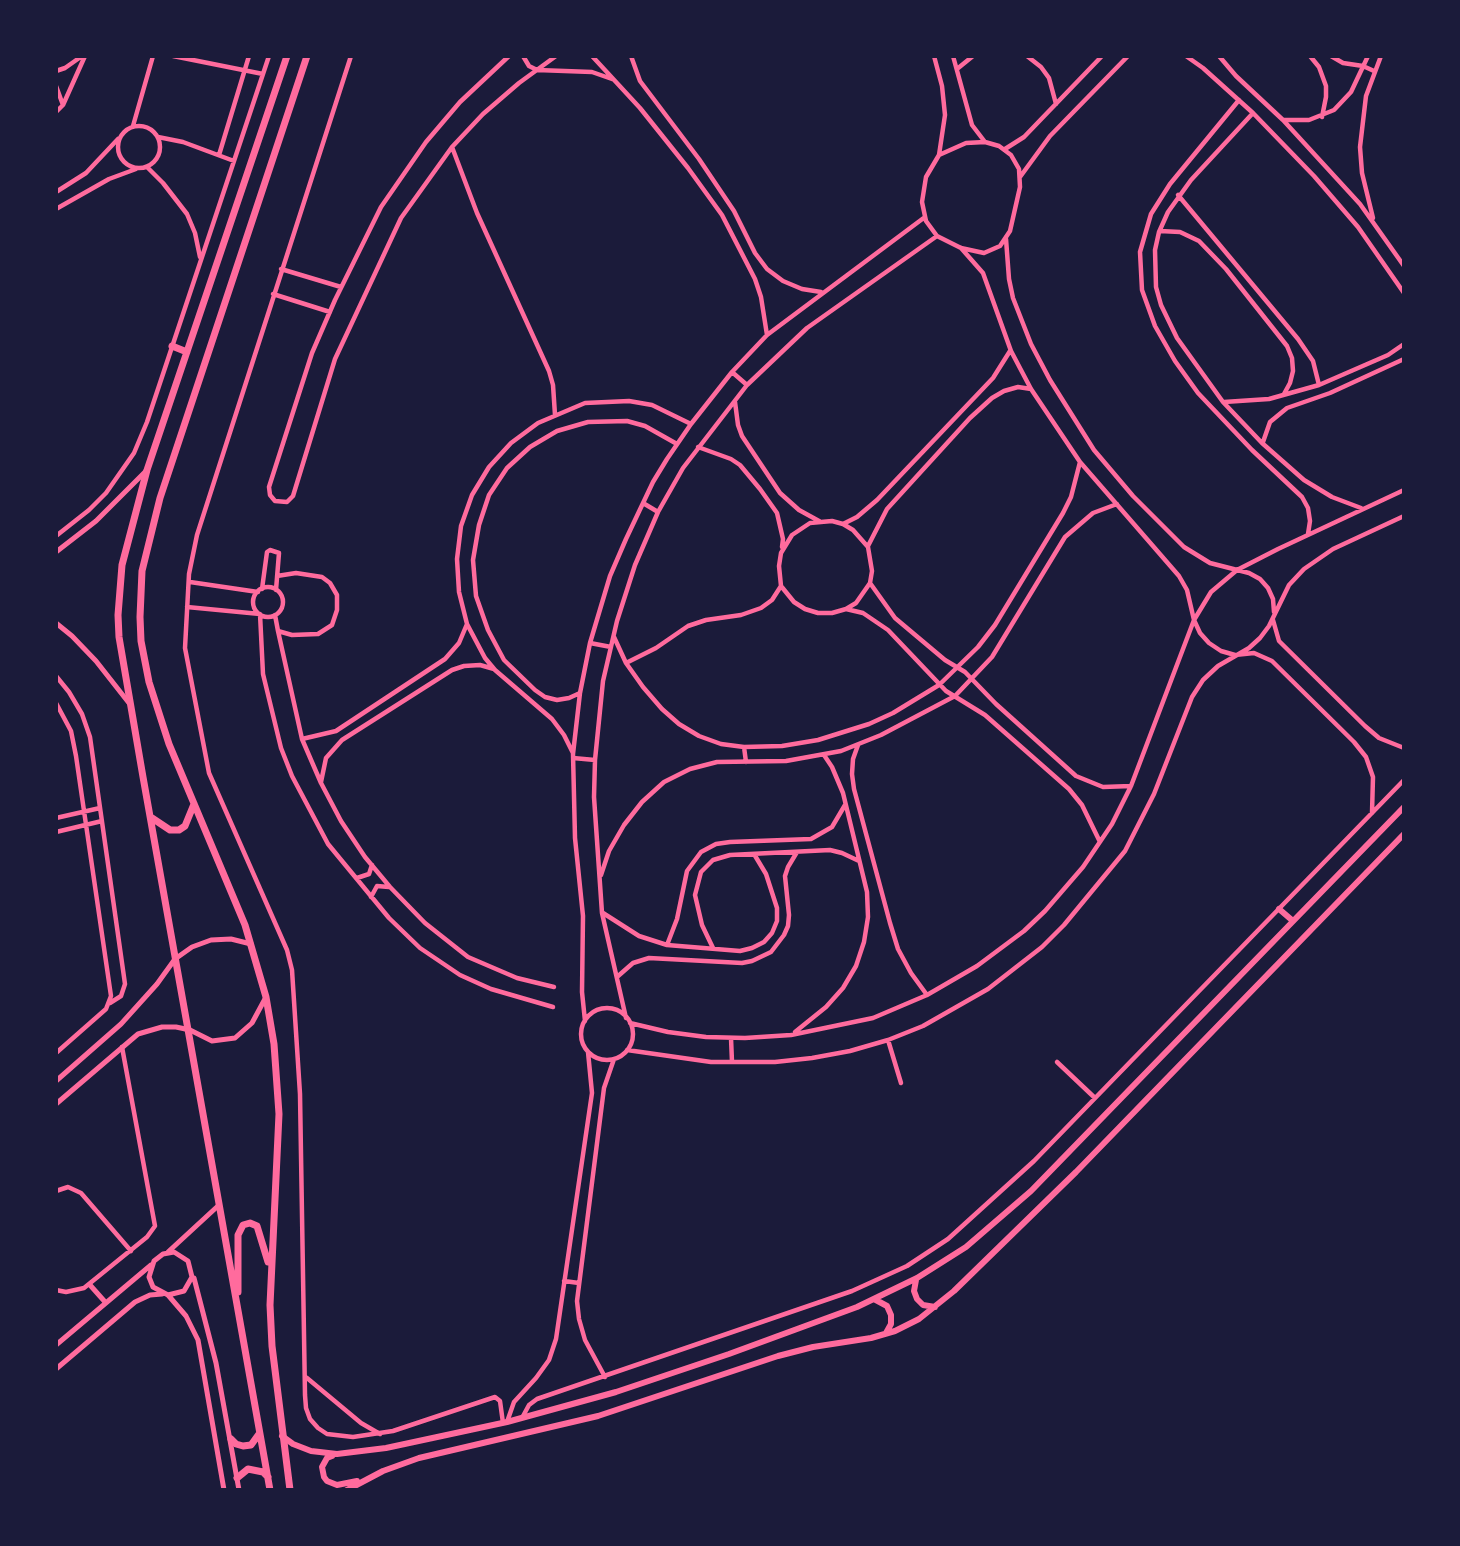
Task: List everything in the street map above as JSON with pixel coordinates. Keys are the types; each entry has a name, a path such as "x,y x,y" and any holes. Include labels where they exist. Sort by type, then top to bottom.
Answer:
{"highway":[{"path":"270,1490 119,637 119,591 126,548 147,470 287,56"},
{"path":"290,1490 272,1346 270,1270 279,1100 266,997 235,899 169,744 149,682 141,641 142,571 160,498 307,56"},
{"path":"172,346 187,352"},
{"path":"152,817 170,830 179,831 185,825 194,804"},
{"path":"238,1313 237,1235 243,1226 250,1223 257,1226 270,1270"},
{"path":"231,1439 243,1447 251,1445 260,1433"},
{"path":"237,1478 248,1469 263,1472 268,1477"}],"main road":[{"path":"282,1436 311,1451 337,1454 386,1448 522,1418 729,1354 874,1299 917,1278 966,1247 1017,1205 1404,807"},
{"path":"348,1490 401,1464 437,1453 622,1410 796,1351 885,1335 919,1319 936,1306 1076,1172 1404,834"},
{"path":"1279,909 1293,921"},
{"path":"917,1278 914,1286 917,1299 923,1305 936,1306"},
{"path":"874,1299 887,1307 891,1315 891,1324 885,1335"},
{"path":"337,1454 327,1458 322,1467 327,1481 337,1485 365,1480"}],"street":[{"path":"56,71 84,56"},
{"path":"56,112 63,105 84,56"},
{"path":"56,192 86,173 133,127 153,56"},
{"path":"173,56 263,74"},
{"path":"219,155 249,56"},
{"path":"56,536 106,493 134,453 147,422 269,56"},
{"path":"351,56 197,535 191,564 185,648 206,765 287,950 292,970 300,1094 306,1408 318,1428 327,1434 340,1437 380,1434 405,1428 492,1397 500,1401 505,1422"},
{"path":"509,56 460,102 426,142 380,207 312,353 269,487 270,495 279,503 287,502 293,496 335,359 401,218 452,146 483,114 556,56"},
{"path":"523,56 529,66 537,70 597,73 618,84"},
{"path":"592,56 688,168 722,215 755,279 767,335"},
{"path":"631,56 640,81 699,159 734,211 754,253 767,269 783,281 822,293"},
{"path":"934,56 942,86 945,115 939,155 932,165 923,190 925,217 937,236 961,248 984,253 1000,246 1006,239 1014,219 1020,177 1016,162 1005,149 985,142 965,143 939,155"},
{"path":"953,56 968,116 985,142"},
{"path":"957,70 973,56"},
{"path":"1027,56 1041,67 1049,78 1056,105"},
{"path":"1005,149 1024,137 1102,56"},
{"path":"1020,177 1050,136 1128,56"},
{"path":"1186,56 1253,113 1314,176 1349,216 1404,293"},
{"path":"1219,56 1236,76 1283,120 1374,223 1404,266"},
{"path":"1310,56 1319,67 1326,86 1322,117"},
{"path":"1331,56 1374,71"},
{"path":"1283,120 1322,117 1344,102 1367,56"},
{"path":"1374,223 1364,186 1360,147 1362,121 1374,71 1381,56"},
{"path":"56,86 63,105"},
{"path":"1239,100 1170,184 1151,214 1140,252 1142,290 1155,326 1198,393 1252,450 1302,497 1310,521 1308,534"},
{"path":"1253,113 1178,195 1159,232 1154,268 1156,287 1161,305 1186,353 1223,402 1262,443 1304,480 1362,508"},
{"path":"133,127 147,127 158,137 183,142 233,162"},
{"path":"121,136 118,148 122,159 138,168"},
{"path":"56,209 109,179 147,167 157,160 161,149 158,137"},
{"path":"452,146 477,212 549,371 555,415"},
{"path":"147,167 187,214 195,233 200,259"},
{"path":"1178,195 1215,236 1306,350 1317,372 1319,385"},
{"path":"925,217 767,335 732,372 677,444 643,503 611,576 590,643 580,693 573,756 575,838 583,916 582,992 585,1021 582,1041 589,1052 600,1059 614,1059 627,1050 632,1037 602,913 596,838 595,760 600,706 613,636 634,569 658,512 698,447 747,385 807,328 937,236"},
{"path":"1159,232 1180,232 1199,241 1287,346 1293,371 1284,394"},
{"path":"1006,239 1013,298 1031,344 1094,450 1133,496 1184,547 1210,563 1249,573 1260,579 1273,599 1275,632 1286,649 1379,738 1404,748"},
{"path":"961,248 983,273 1011,351 1031,389 1080,461 1179,576 1200,633 1221,651 1235,655 1254,653 1272,661 1354,742 1366,758 1373,777 1371,814"},
{"path":"281,269 341,287"},
{"path":"273,294 330,312"},
{"path":"1223,402 1254,401 1319,385 1388,355 1404,344"},
{"path":"843,524 857,517 877,500 993,377 1011,351"},
{"path":"1262,443 1270,422 1287,408 1330,393 1404,359"},
{"path":"732,372 747,385"},
{"path":"868,547 887,509 981,407 1004,391 1018,387 1031,389"},
{"path":"735,400 735,413 742,436 780,493 799,510 820,521"},
{"path":"573,756 564,735 552,719 495,670 474,640 467,624 459,592 457,559 461,526 472,495 489,467 511,443 538,423 585,403 629,401 652,405 691,424"},
{"path":"580,693 557,700 535,691 504,660 488,630 477,596 473,560 479,525 489,495 507,468 530,447 557,431 588,422 607,420 636,423 677,444"},
{"path":"698,447 731,458 740,465 777,513 783,539 779,566 781,586 794,602 818,613 846,610 863,613 888,630 939,685 985,715 1069,789 1082,805 1100,842"},
{"path":"613,636 626,663 662,709 679,724 710,740 744,747 794,744 844,733 893,713 939,685 978,647 995,625 1063,513 1071,497 1080,461"},
{"path":"56,552 96,521 147,470"},
{"path":"585,1021 593,1013 604,1009 616,1011 628,1020 677,1034 731,1038 791,1035 873,1018 927,995 977,966 1024,931 1065,890 1100,842 1132,786 1194,620 1211,592 1237,570 1404,490"},
{"path":"643,503 658,512"},
{"path":"599,879 609,851 624,825 642,802 664,782 717,762 786,761 824,755 858,745 955,696 992,657 1065,537 1093,513 1117,504"},
{"path":"627,1050 711,1062 775,1062 812,1058 887,1040 923,1026 988,989 1042,947 1086,901 1125,851 1154,794 1192,697 1203,680 1218,666 1260,638 1269,626 1289,585 1318,558 1404,516"},
{"path":"781,553 792,535 810,523 820,521 843,524 853,530 868,547 872,571 870,583 856,603 846,610"},
{"path":"276,590 279,554 270,550 267,552 260,591 254,601 260,614 263,674 281,748 292,776 328,844 371,897 420,948 446,967 491,989 553,1007"},
{"path":"277,576 296,573 322,577 330,583 337,595 332,625 318,634 292,635 278,631"},
{"path":"187,607 275,615 283,603 276,590 266,587 260,591 190,582"},
{"path":"870,583 895,618 972,678 996,704 1076,776 1103,787 1132,786"},
{"path":"626,663 656,648 688,626 761,608 772,600 781,586"},
{"path":"275,615 302,739 341,821 372,865 425,923 468,957 517,978 554,987"},
{"path":"56,623 96,661 133,708"},
{"path":"302,739 336,731 445,659 459,643 467,624"},
{"path":"590,643 611,647"},
{"path":"321,783 326,758 342,740 452,670 480,665 495,670"},
{"path":"56,676 82,714 90,737 125,984 121,996 109,1003"},
{"path":"56,703 71,731 111,996 101,1014 56,1053"},
{"path":"858,745 853,759 854,789 890,923 898,949 927,995"},
{"path":"744,747 746,762"},
{"path":"791,1035 826,1007 856,966 868,917 867,892 846,804 838,780 824,755"},
{"path":"573,756 595,760"},
{"path":"522,1418 529,1405 537,1399 852,1291 929,1253 966,1225 1017,1177 1404,780"},
{"path":"667,945 677,919 687,871 701,852 716,844 730,842 811,839 832,827 846,804"},
{"path":"56,818 100,808"},
{"path":"56,832 102,821"},
{"path":"713,949 698,914 695,895 698,879 706,866 720,857 830,850 860,862"},
{"path":"616,977 633,963 649,958 742,963 771,952 788,926 785,876 797,852"},
{"path":"602,913 639,936 667,945 740,951 752,948 764,942 777,921 775,896 754,854"},
{"path":"356,878 366,877 372,865"},
{"path":"371,897 377,886 390,887"},
{"path":"56,1081 121,1024 157,984 175,959 192,947 211,940 232,939 251,944"},
{"path":"56,1104 138,1034 150,1029 176,1027 190,1030 212,1041 235,1038 252,1023 266,997"},
{"path":"731,1038 732,1062"},
{"path":"887,1040 901,1083"},
{"path":"56,1290 75,1291 90,1285 152,1233 155,1222 122,1047"},
{"path":"505,1422 514,1402 543,1369 554,1350 592,1093 589,1052"},
{"path":"605,1377 581,1329 577,1301 604,1088 614,1059"},
{"path":"1057,1062 1096,1098"},
{"path":"56,1191 68,1187 81,1193 131,1251"},
{"path":"56,1345 158,1257 168,1252 219,1205"},
{"path":"168,1252 184,1257 190,1263 216,1363 239,1490"},
{"path":"151,1265 151,1282 186,1316 198,1340 224,1490"},
{"path":"56,1369 135,1302 150,1295 179,1294 188,1287 192,1271"},
{"path":"564,1282 579,1283"},
{"path":"90,1285 106,1303"},
{"path":"306,1378 361,1423 380,1434"}]}
